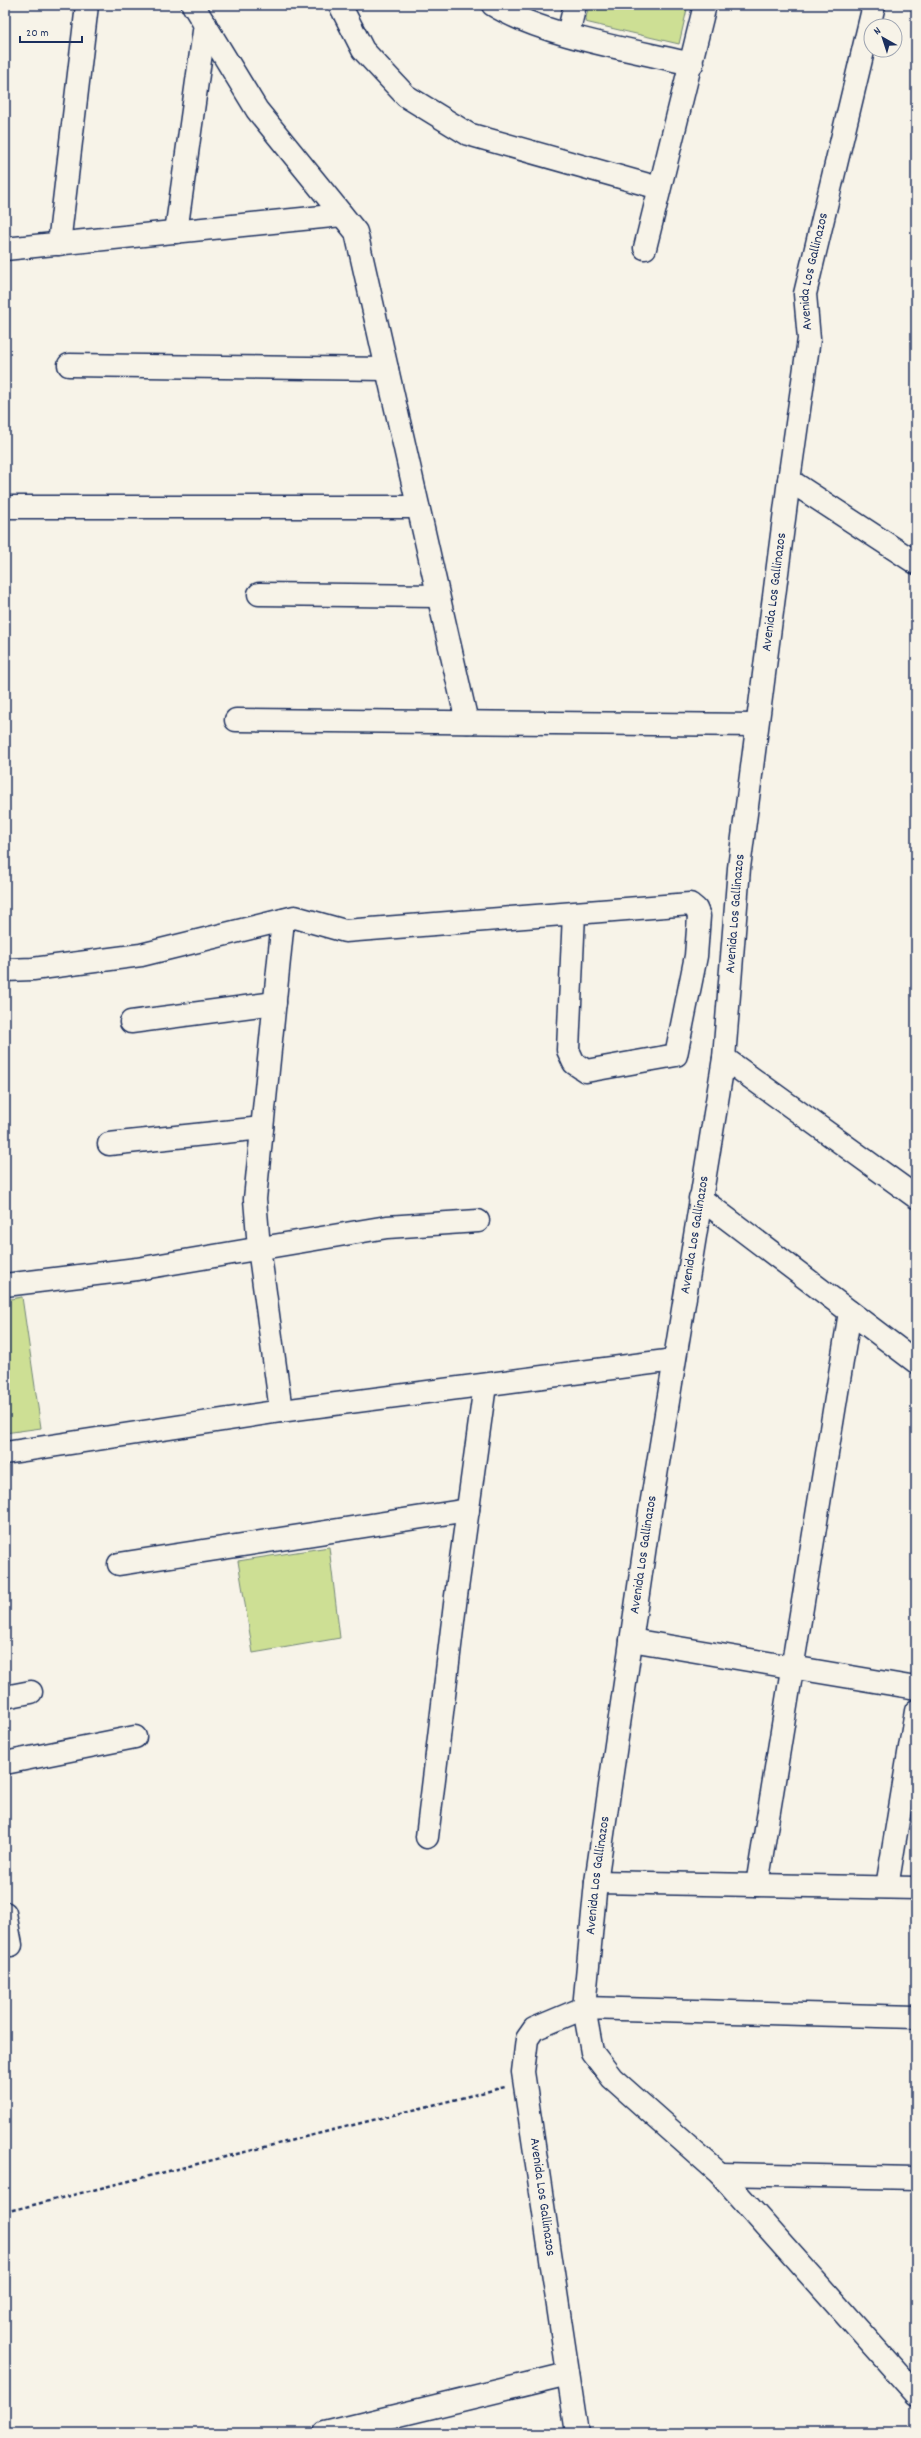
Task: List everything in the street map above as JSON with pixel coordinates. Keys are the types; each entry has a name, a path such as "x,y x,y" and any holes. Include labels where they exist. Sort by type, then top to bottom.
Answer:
{"street":[{"path":"59,244 87,5"},
{"path":"193,5 257,110 356,232 467,722"},
{"path":"340,5 363,50 406,96 468,134 659,188"},
{"path":"493,5 508,14 568,34 692,64"},
{"path":"568,34 575,5"},
{"path":"645,248 659,188 692,64 705,5"},
{"name":"Avenida Los Gallinazos","path":"577,2433 523,2072 527,2039 534,2029 584,2008 596,1882 670,1360 724,1058 739,868 789,480 809,339 805,294 874,5"},
{"path":"176,232 205,24"},
{"path":"5,249 342,215"},
{"path":"70,365 386,369"},
{"path":"789,480 916,563"},
{"path":"5,506 418,506"},
{"path":"259,594 438,596"},
{"path":"236,720 757,725"},
{"path":"5,970 33,969 141,955 295,917 345,931 574,913 690,904 696,909 699,916 696,956 676,1055 586,1070 574,1063 568,1050 574,913"},
{"path":"281,1411 259,1248 255,1199 283,920"},
{"path":"131,1022 275,1003"},
{"path":"724,1058 916,1197"},
{"path":"109,1144 262,1128"},
{"path":"700,1198 916,1362"},
{"path":"5,1285 136,1268 387,1227 478,1221"},
{"path":"757,1885 850,1312"},
{"path":"5,1453 281,1411 670,1360"},
{"path":"427,1837 485,1385"},
{"path":"119,1564 468,1510"},
{"path":"631,1640 916,1688"},
{"path":"5,1697 31,1692"},
{"path":"887,1887 916,1711"},
{"path":"5,1763 135,1737"},
{"path":"596,1882 916,1888"},
{"path":"5,1913 11,1945"},
{"path":"916,2017 584,2008 592,2052 612,2078 720,2174 916,2394"},
{"path":"720,2174 908,2178 916,2194"},
{"path":"327,2433 568,2374"}],"path":[{"path":"5,2212 525,2082"}],"green space":[{"path":"589,5 688,5 679,44 585,22"},
{"path":"22,1297 41,1428 5,1433 5,1300"},
{"path":"329,1547 340,1638 253,1653 238,1561"}]}
